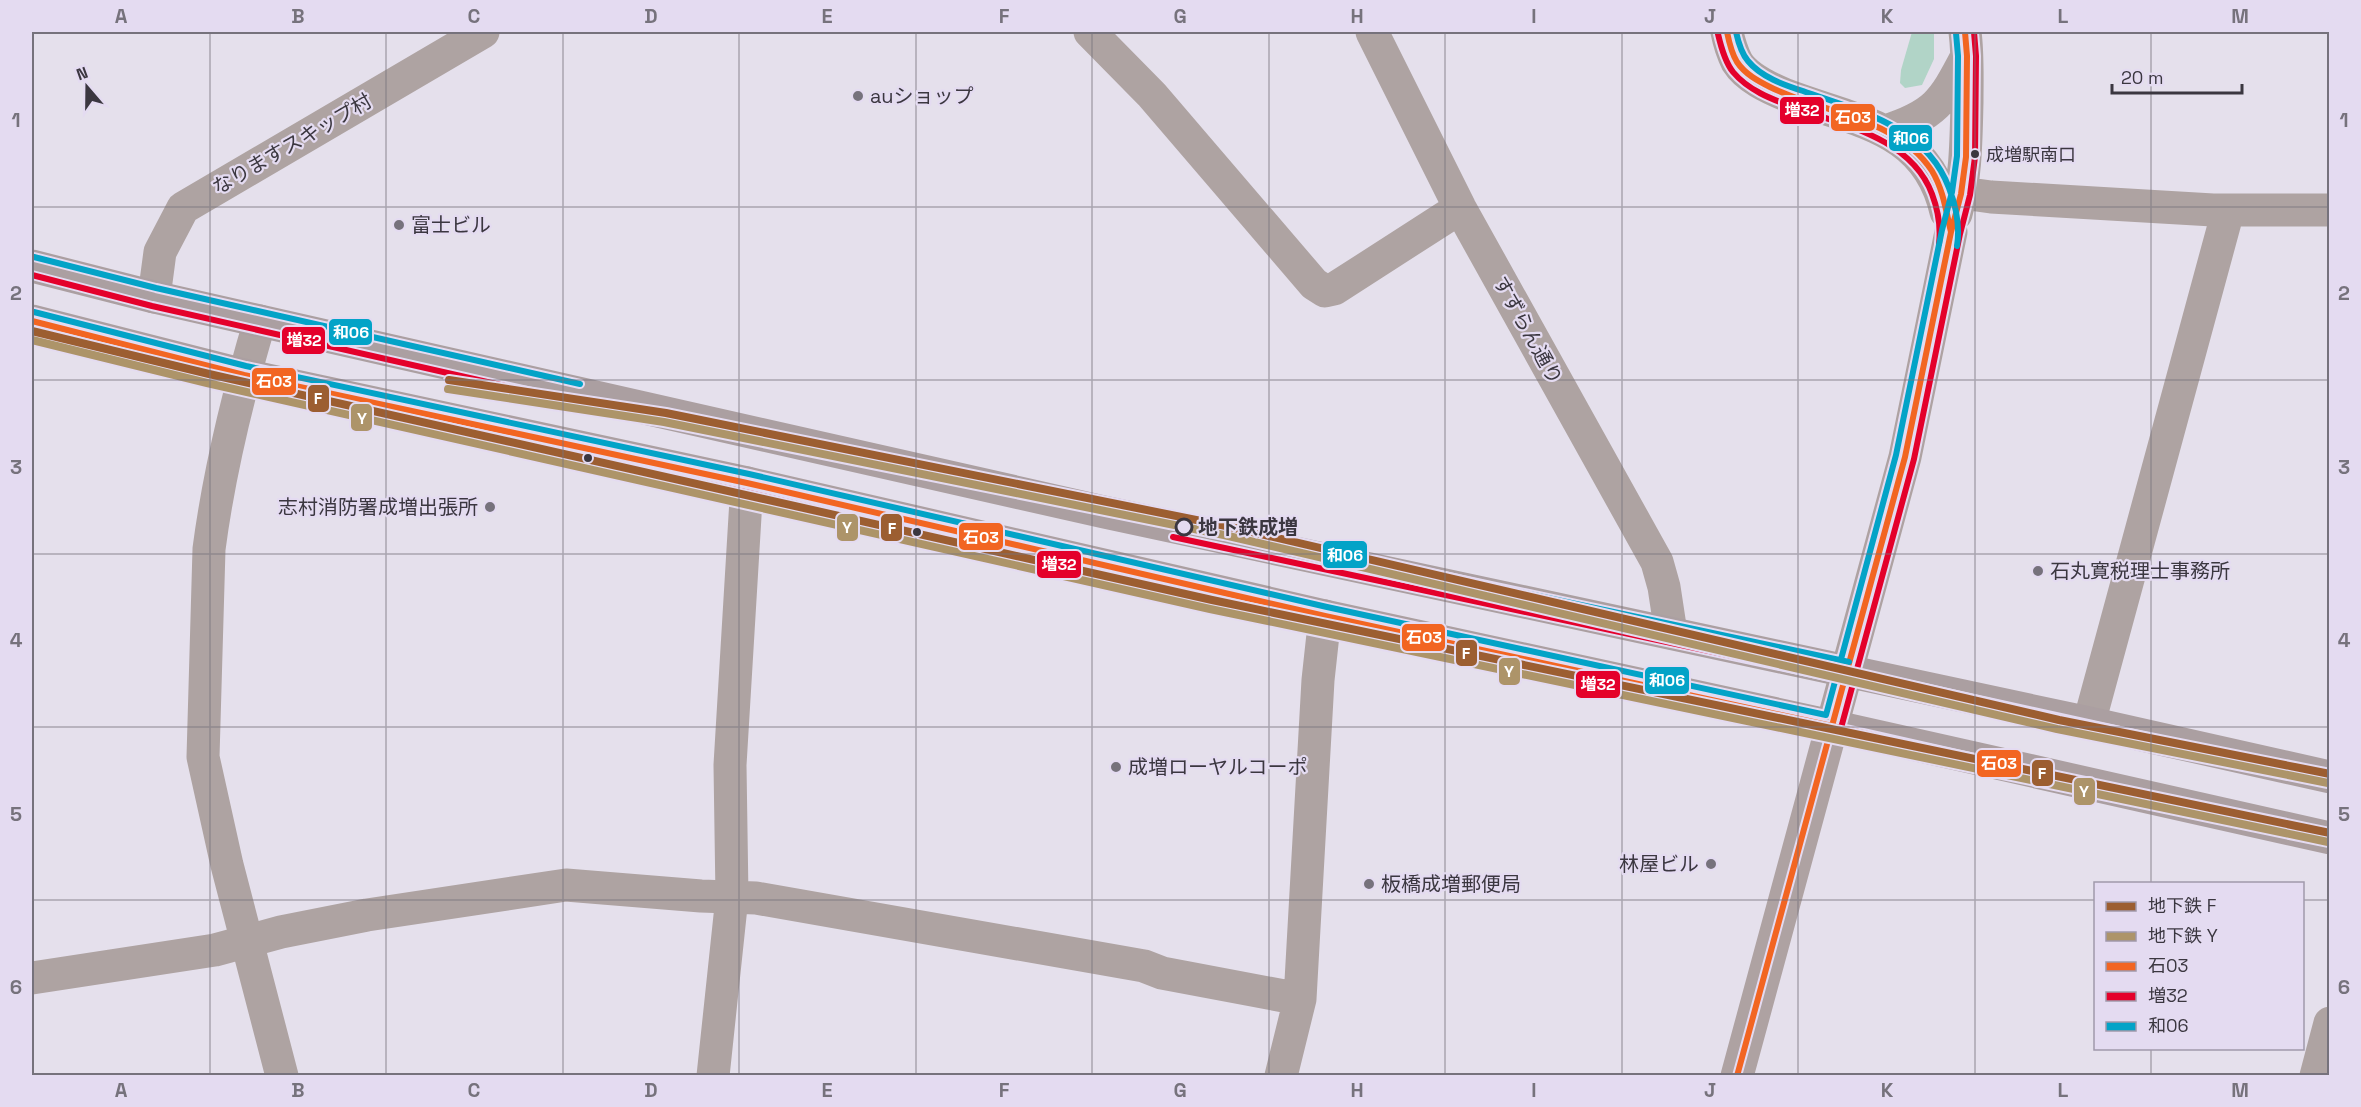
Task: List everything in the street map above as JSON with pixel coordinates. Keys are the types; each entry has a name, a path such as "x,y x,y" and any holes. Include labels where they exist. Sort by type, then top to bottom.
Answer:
{"highway":[{"path":"32,266 154,297 1115,515 2089,723 2330,777"},
{"path":"32,321 244,375 747,483 1325,616 1832,726 2330,838"}],"street":[{"name":"なりますスキップ村","path":"154,297 160,252 183,208 483,32"},
{"path":"1090,32 1152,94 1314,284 1325,291 1334,289 1460,208"},
{"name":"すずらん通り","path":"1372,32 1460,208 1657,562 1664,587 1671,633"},
{"path":"1727,32 1730,47 1738,63 1749,75 1774,90 1885,131 1908,146 1951,192 2228,211 2330,210"},
{"path":"1885,131 1904,125 1928,113 1950,90 1966,44"},
{"path":"1737,1076 1905,457 1951,232 1951,192 1966,157 1966,44"},
{"path":"2089,723 2228,211"},
{"path":"260,321 244,375 212,524 209,549 203,757 227,865 282,1076"},
{"path":"713,1076 732,897 730,765 747,483"},
{"path":"1281,1076 1300,999 1318,680 1325,616"},
{"path":"32,978 215,950 367,915 566,885 756,898 1144,966 1162,973 1300,999"},
{"path":"2316,1076 2330,1023"}],"green space":[{"path":"1912,32 1934,32 1934,59 1922,85 1905,88 1900,83 1901,70"}],"metro line":[{"name":"F","path":"32,331 209,374 1212,600 2330,833"},
{"name":"Y","path":"32,340 207,383 1210,609 2328,842"},
{"name":"F","path":"449,380 666,413 1226,526 2059,720 2330,774"},
{"name":"Y","path":"448,389 664,422 1224,535 2057,729 2328,783"}],"transit line":[{"name":"石03","path":"1727,32 1737,62 1756,80 1790,96 1880,128 1900,139 1917,153 1932,171 1939,185 1951,232"},
{"name":"和06","path":"1736,32 1746,58 1753,67 1766,76 1868,114 1907,135 1924,150 1938,167 1949,188 1958,224 1957,246"},
{"name":"石03","path":"1737,1076 1905,457 1951,232 1961,194 1966,157 1967,56 1965,32"},
{"name":"増32","path":"32,330 242,384 745,492 1323,625 1834,735 1841,728 1914,459 1970,195 1975,157 1976,56 1974,32"},
{"name":"和06","path":"34,312 246,366 749,474 1327,607 1826,715 1896,455 1942,230 1952,192 1957,156 1958,56 1956,33"},
{"name":"増32","path":"1718,34 1730,68 1753,89 1785,104 1873,136 1908,159 1922,175 1932,194 1940,231 1939,244"},
{"name":"和06","path":"34,257 156,288 580,384"},
{"name":"増32","path":"32,275 152,306 576,402"},
{"name":"石03","path":"32,321 244,375 747,483 1325,616 1832,726 2330,838"},
{"name":"和06","path":"1177,519 1849,662"},
{"name":"増32","path":"1173,537 1845,680"},
{"name":"石03","path":"1847,671 2330,777"}],"place":[{"name":"auショップ","path":"858,96"},
{"name":"成増駅南口","path":"1975,154"},
{"name":"富士ビル","path":"399,225"},
{"name":"志村消防署成増出張所","path":"490,507"},
{"name":"地下鉄成増","path":"1184,527"},
{"name":"石丸寛税理士事務所","path":"2038,571"},
{"name":"成増ローヤルコーポ","path":"1116,767"},
{"name":"林屋ビル","path":"1711,864"},
{"name":"板橋成増郵便局","path":"1369,884"}]}
